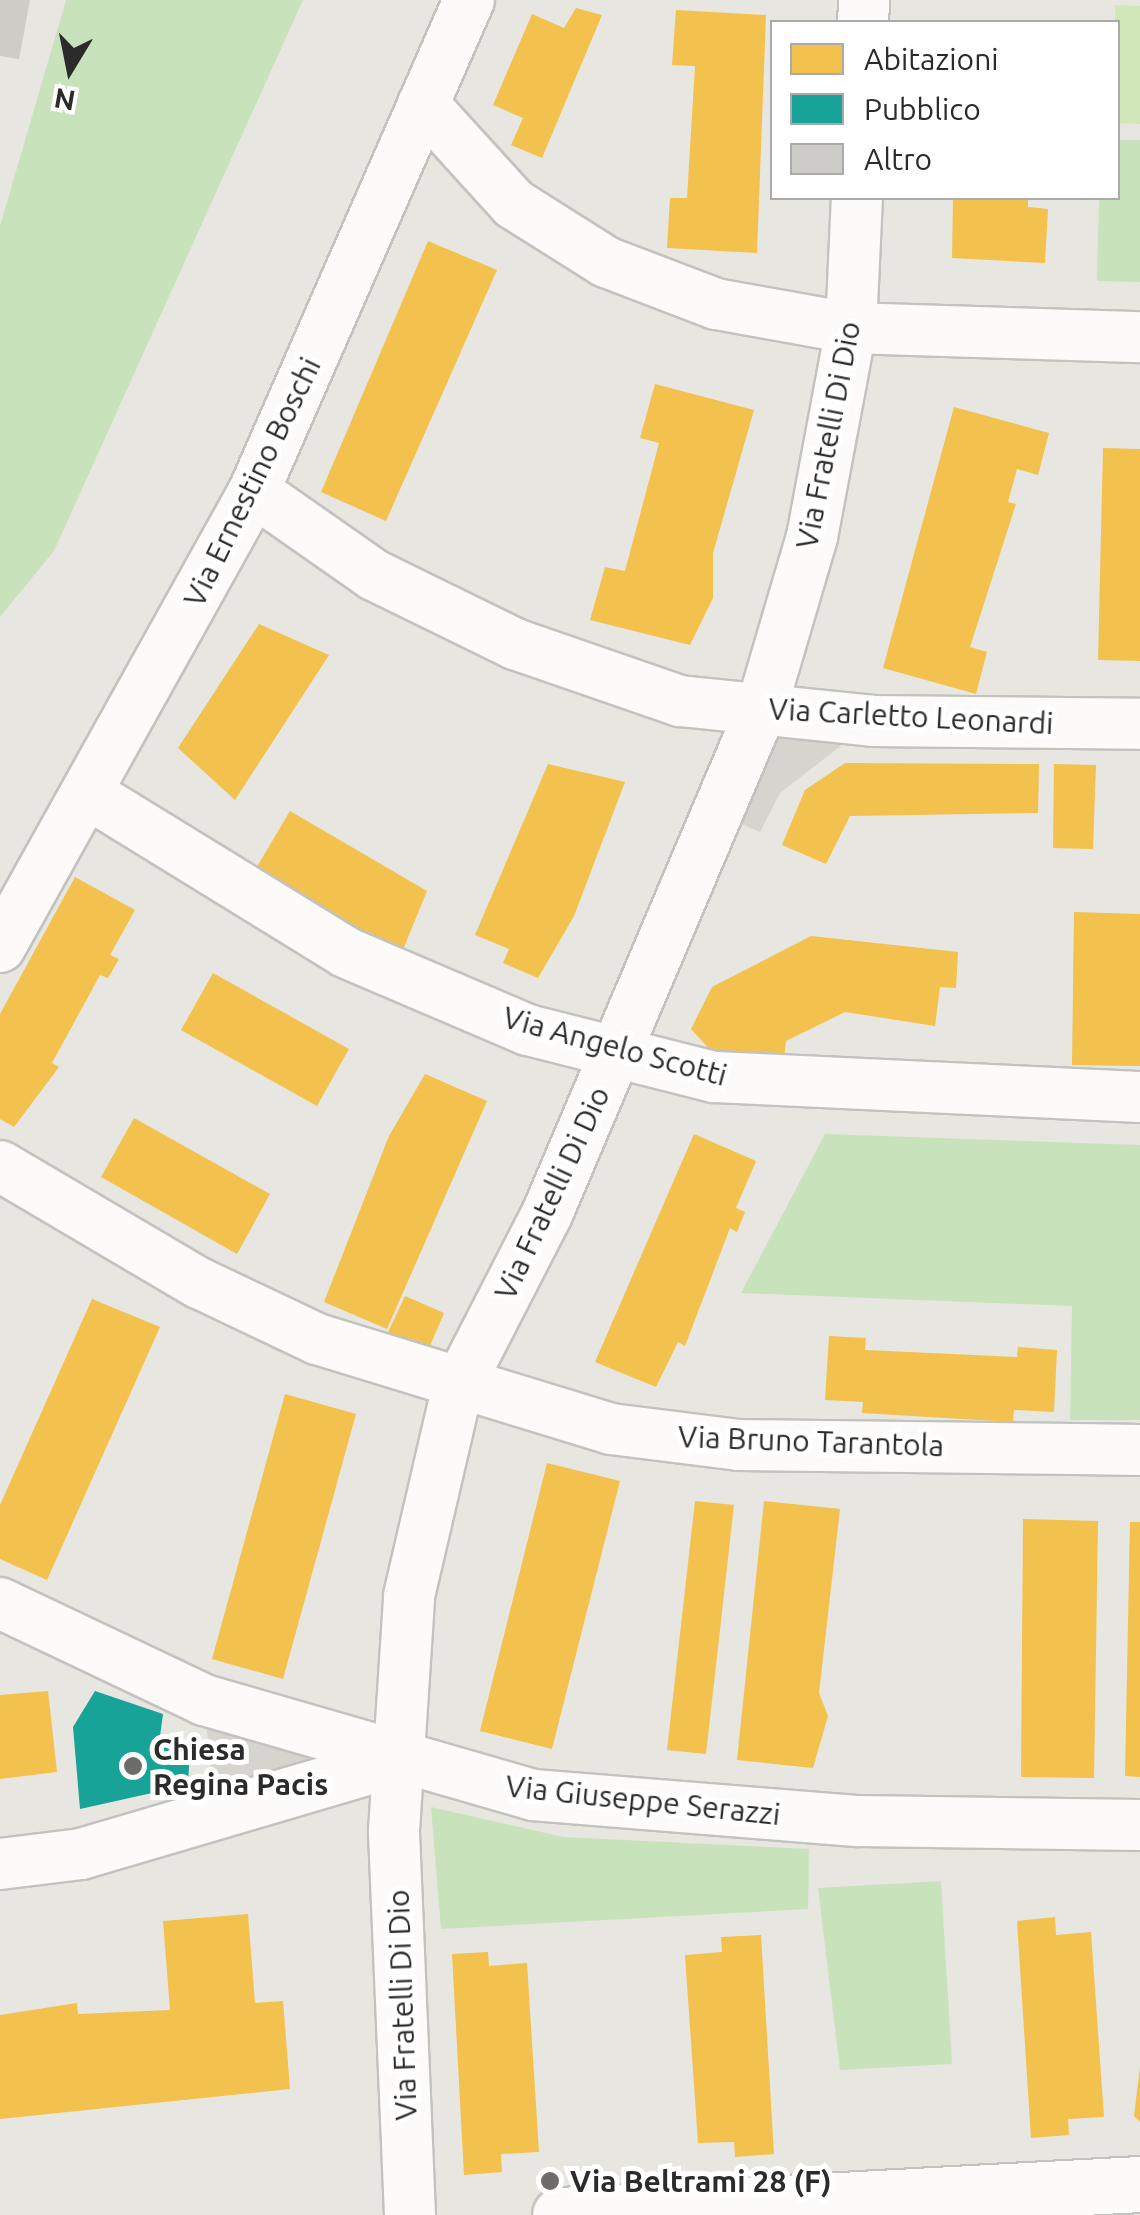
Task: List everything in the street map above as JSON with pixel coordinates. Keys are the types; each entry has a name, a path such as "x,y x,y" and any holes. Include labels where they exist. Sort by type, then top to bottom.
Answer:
{"street":[{"name":"Via Ernestino Boschi","path":"0,947 254,492 469,0"},
{"path":"423,104 478,173 606,262 716,304 851,328 1140,337"},
{"name":"Via Fratelli Di Dio","path":"410,2215 397,1761 409,1596 457,1389 547,1214 761,710 812,538 851,328 856,200"},
{"name":"Via Carletto Leonardi","path":"254,492 374,575 515,644 680,702 761,710 1140,724"},
{"name":"Via Angelo Scotti","path":"87,792 346,952 528,1030 714,1077 1140,1097"},
{"name":"Via Bruno Tarantola","path":"0,1166 199,1283 457,1389 611,1429 739,1445 1140,1450"},
{"name":"Via Giuseppe Serazzi","path":"0,1604 204,1700 397,1761 533,1795 859,1821 1140,1825"},
{"path":"0,1864 81,1854 397,1761"},
{"path":"560,2215 695,2211 1140,2184"}],"green space":[{"path":"66,0 303,0 54,551 0,617 0,226"},
{"path":"1115,5 1140,6 1140,124 1120,123 1120,20 1115,20"},
{"path":"1120,140 1140,140 1140,282 1097,281 1099,200 1120,200"},
{"path":"825,1134 1140,1145 1140,1420 1070,1420 1072,1306 741,1293"},
{"path":"431,1807 563,1837 809,1849 808,1909 441,1929"},
{"path":"941,1881 952,2064 840,2070 818,1888"}],"shaded area":[{"path":"761,710 873,721 780,793 760,832 717,814"},
{"path":"204,1700 362,1750 215,1814"}],"building: Abitazioni":[{"path":"576,8 602,15 542,158 511,145 523,118 493,105 532,14 564,28"},
{"path":"676,10 766,15 757,253 667,248 670,198 687,198 695,66 672,65"},
{"path":"953,200 1028,200 1028,207 1048,209 1045,263 952,258"},
{"path":"428,241 497,270 386,521 321,492"},
{"path":"655,384 754,410 713,553 713,598 690,645 590,620 605,567 625,571 659,443 640,438"},
{"path":"954,407 1049,433 1038,475 1017,469 1008,502 1016,504 970,647 987,652 976,694 883,668"},
{"path":"1103,448 1140,449 1140,661 1098,660"},
{"path":"259,624 329,655 235,800 178,748"},
{"path":"845,763 1039,764 1038,813 850,816 826,864 782,845 805,790"},
{"path":"548,764 625,782 574,916 538,978 503,963 509,949 475,935"},
{"path":"1054,764 1096,765 1093,849 1053,848"},
{"path":"290,811 427,891 395,969 252,875"},
{"path":"75,877 135,910 110,955 119,959 108,978 100,975 52,1063 59,1067 14,1127 0,1119 0,1014"},
{"path":"1074,912 1140,914 1140,1066 1072,1065"},
{"path":"811,936 958,952 956,988 940,987 935,1026 845,1012 786,1041 783,1068 723,1064 691,1029 712,987"},
{"path":"213,973 349,1049 317,1106 181,1030"},
{"path":"425,1074 487,1101 387,1329 324,1302 389,1136"},
{"path":"134,1118 270,1194 237,1254 101,1177"},
{"path":"694,1134 756,1161 736,1208 745,1212 737,1232 730,1228 685,1346 678,1342 656,1387 595,1362"},
{"path":"405,1296 444,1313 418,1374 377,1356"},
{"path":"92,1299 160,1327 47,1580 0,1559 0,1505"},
{"path":"829,1336 866,1338 865,1350 1017,1357 1018,1347 1057,1350 1054,1412 1014,1410 1013,1422 862,1413 863,1402 825,1400"},
{"path":"285,1394 356,1414 283,1679 212,1659"},
{"path":"547,1463 620,1481 552,1749 480,1731"},
{"path":"695,1501 734,1505 706,1754 667,1750"},
{"path":"764,1501 840,1509 819,1693 828,1716 813,1768 737,1760"},
{"path":"1023,1519 1098,1521 1094,1778 1021,1777"},
{"path":"1130,1522 1140,1522 1140,1777 1125,1776"},
{"path":"48,1691 57,1772 0,1779 0,1695"},
{"path":"248,1914 255,2003 283,2001 290,2089 0,2119 0,2015 77,2003 78,2014 170,2010 163,1921"},
{"path":"1055,1917 1056,1935 1091,1932 1104,2117 1068,2119 1069,2135 1031,2138 1017,1921"},
{"path":"761,1935 774,2154 735,2157 734,2142 698,2143 685,1955 722,1952 721,1937"},
{"path":"488,1952 489,1966 527,1963 539,2152 501,2154 502,2172 464,2175 452,1954"},
{"path":"1140,2067 1140,2122 1134,2116"}],"building: Pubblico":[{"name":"Chiesa Regina Pacis","path":"95,1691 163,1714 160,1736 190,1748 188,1785 80,1809 73,1727"}],"building: Altro":[{"path":"0,0 30,0 19,59 0,56"}],"place":[{"name":"Chiesa Regina Pacis","path":"133,1766"},
{"name":"Via Beltrami 28 (F)","path":"550,2181"}]}
